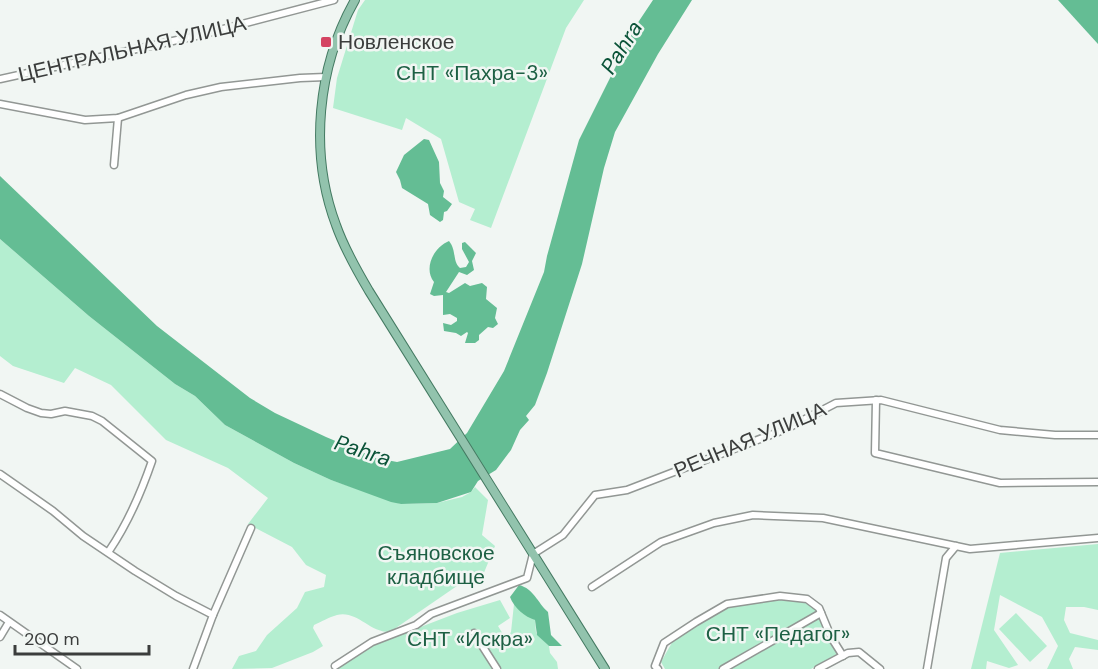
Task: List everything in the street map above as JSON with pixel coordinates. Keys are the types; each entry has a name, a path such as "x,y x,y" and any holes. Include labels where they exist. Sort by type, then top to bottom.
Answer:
{"main road":[{"path":"355,0 340,32 326,77 322,101 320,148 325,189 336,225 357,271 605,669"}],"street":[{"name":"ЦЕНТРАЛЬНАЯ УЛИЦА","path":"0,79 201,35 334,0"},
{"path":"0,104 85,120 118,118 186,95 221,87 326,77"},
{"path":"114,165 118,118"},
{"path":"0,394 41,413 51,414 65,411 92,416 152,461 133,510 109,552"},
{"path":"876,400 875,453 1000,483 1098,482"},
{"name":"РЕЧНАЯ УЛИЦА","path":"533,554 563,535 595,495 627,490 786,429 836,403 881,400 1000,430 1055,435 1098,435"},
{"path":"0,474 53,511 83,536 135,571 213,615"},
{"path":"592,587 661,542 714,523 753,515 823,518 970,549 1098,538"},
{"path":"193,669 213,615 251,528"},
{"path":"927,669 946,558 956,546"},
{"path":"335,666 372,642 416,625 431,614 527,578 533,554"},
{"path":"658,669 656,666 664,643 696,622 727,604 780,596 807,599 819,608 831,637 843,656"},
{"path":"723,669 821,613"},
{"path":"0,615 77,669"},
{"path":"0,637 9,622"},
{"path":"474,633 497,669"},
{"path":"818,669 848,653 859,652 880,669"}],"green space":[{"name":"СНТ «Пахра-3»","path":"365,0 584,0 566,28 491,228 470,220 475,209 459,202 441,139 406,118 402,130 333,108 337,78 358,10"},
{"name":"Съяновское кладбище","path":"0,239 89,316 175,384 195,396 225,425 294,463 331,480 401,504 437,503 462,497 475,487 488,500 482,535 495,546 483,575 470,577 390,632 376,629 351,616 337,615 314,625 313,628 323,646 313,652 272,668 232,669 239,656 256,651 267,635 297,608 305,592 324,587 326,575 306,565 292,547 248,524 268,498 228,468 166,440 111,385 75,368 64,383 13,366 0,356"},
{"path":"1098,544 1098,610 1066,607 1064,620 1070,633 1098,640 1098,650 1075,647 1069,659 1073,669 1047,669 1058,646 1042,617 1000,595 994,630 1018,665 1009,668 987,661 986,669 971,669 1000,553"},
{"name":"СНТ «Педагог»","path":"779,598 805,600 817,609 837,654 811,669 665,669 661,662 674,639 728,605"},
{"name":"СНТ «Искра»","path":"500,600 510,618 498,626 506,639 511,632 514,604 535,620 536,633 549,646 558,669 339,669 371,646 457,613"},
{"path":"1016,613 1047,646 1030,662 999,629"}],"shaded area":[{"path":"653,0 692,0 658,54 615,132 604,168 582,264 547,373 535,405 526,416 529,420 520,430 511,450 496,470 478,481 471,492 437,503 401,504 331,480 294,463 225,425 195,396 175,384 89,316 0,239 0,176 157,326 250,398 275,413 376,458 397,462 450,449 467,433 504,371 544,272 579,140 637,24"},
{"path":"1058,0 1098,0 1098,44"},
{"path":"424,139 429,140 439,162 443,197 452,204 444,212 443,220 440,222 430,215 428,204 402,188 396,172 404,155"},
{"path":"449,241 460,268 466,267 469,262 462,249 462,243 465,242 476,253 472,261 474,270 467,275 459,272 446,292 449,293 465,283 470,286 482,283 487,287 486,299 497,308 495,318 498,324 493,328 488,327 479,335 479,340 475,343 465,343 467,332 461,336 444,331 443,323 451,325 457,321 457,318 450,314 443,315 443,295 430,294 434,282 430,271 432,258 439,248"},
{"path":"519,585 532,593 548,612 551,635 562,646 549,646 537,635 535,620 527,617 514,605 510,597"}],"place":[{"name":"Новленское","path":"326,42"}],"water label":[{"name":"Pahra","path":"621,47"},
{"name":"Pahra","path":"363,450"}]}
